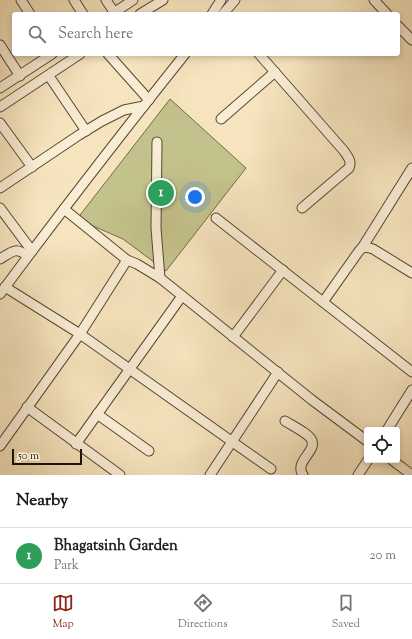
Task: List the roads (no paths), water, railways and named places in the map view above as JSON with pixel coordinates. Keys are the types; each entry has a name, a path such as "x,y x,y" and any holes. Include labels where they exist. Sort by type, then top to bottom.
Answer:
{"street":[{"path":"21,0 29,12"},
{"path":"74,0 82,12"},
{"path":"106,0 112,12"},
{"path":"115,12 133,0"},
{"path":"143,12 163,0"},
{"path":"213,12 221,0"},
{"path":"226,12 234,0"},
{"path":"374,0 385,12"},
{"path":"400,28 412,40"},
{"path":"0,45 20,76"},
{"path":"0,88 49,56"},
{"path":"0,107 77,56"},
{"path":"110,56 146,103"},
{"path":"183,56 30,253 3,290 80,334 271,469"},
{"path":"262,56 344,151 350,160 351,164 349,168 302,208"},
{"path":"221,119 275,72"},
{"path":"48,76 86,131"},
{"path":"0,188 102,121 124,110 146,103"},
{"path":"0,123 32,167"},
{"path":"157,142 156,228 160,278"},
{"path":"324,302 362,248 412,168"},
{"path":"0,208 30,253"},
{"path":"64,209 127,260 137,264 160,278 364,439"},
{"path":"216,218 412,372"},
{"path":"362,248 366,246 373,249 412,273"},
{"path":"0,259 16,250 30,253"},
{"path":"0,446 80,334 127,260"},
{"path":"233,337 283,270"},
{"path":"76,444 182,296"},
{"path":"210,475 278,372"},
{"path":"389,427 411,394"},
{"path":"27,408 120,475"},
{"path":"97,414 149,451"},
{"path":"285,421 309,437 312,441 313,445 300,467 300,471 303,475"},
{"path":"358,475 366,463"},
{"path":"396,463 412,475"}],"place":[{"name":"Bhagatsinh Garden","path":"161,193"}]}
